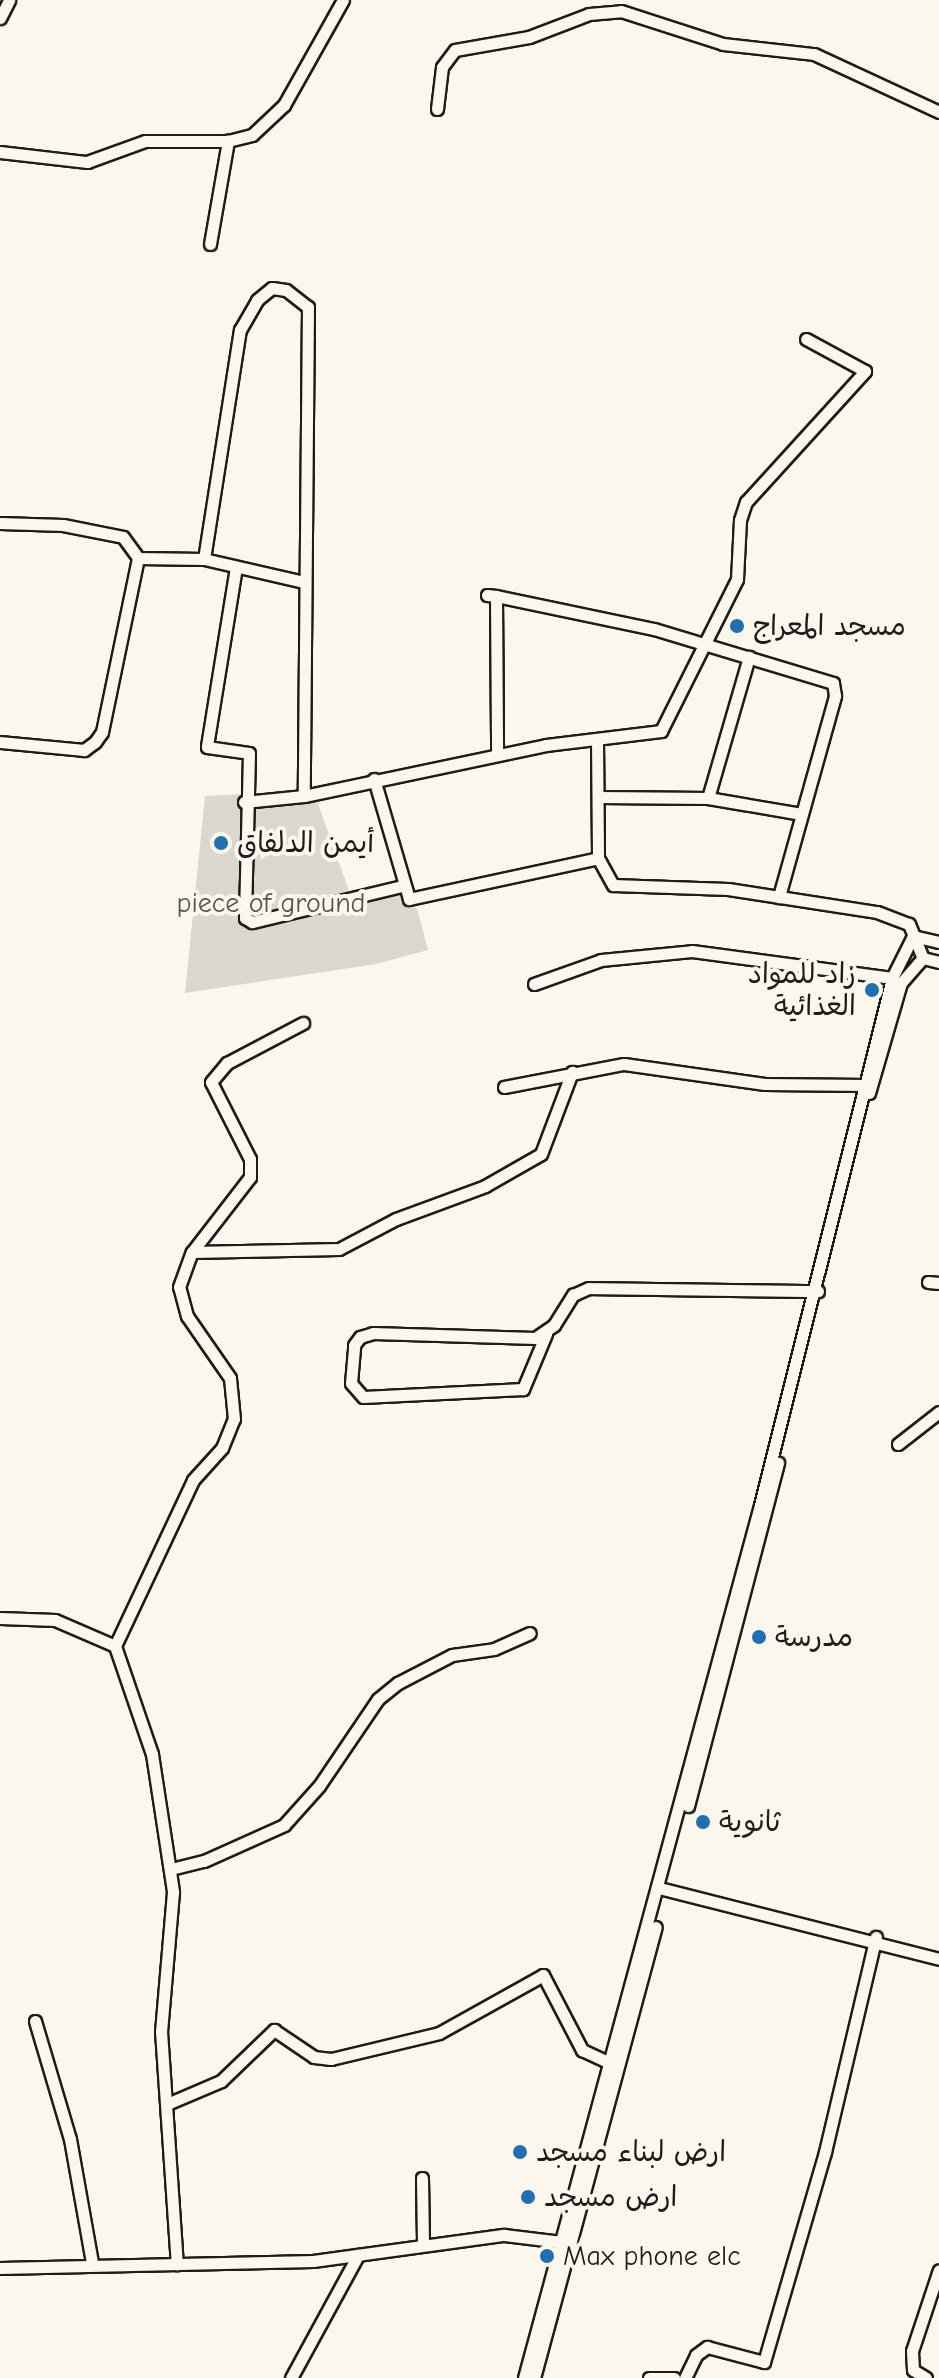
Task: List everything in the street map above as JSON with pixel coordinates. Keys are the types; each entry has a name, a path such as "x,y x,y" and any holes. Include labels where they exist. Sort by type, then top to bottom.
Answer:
{"street":[{"path":"0,18 9,0"},
{"path":"0,152 87,162 145,141 228,141 252,135 273,120 343,0"},
{"path":"437,109 442,67 455,50 529,37 589,14 621,11 723,44 814,54 939,112"},
{"path":"210,244 228,141"},
{"path":"204,559 240,330 257,300 272,288 286,290 308,307 304,796"},
{"path":"244,802 304,796 497,753 661,731 669,723 739,570 739,530 746,502 865,371 806,339"},
{"path":"0,523 63,525 123,537 138,558 102,732 95,742 84,750 0,742"},
{"path":"138,558 204,559 304,582"},
{"path":"236,567 207,747 249,753 244,802 248,921 402,886"},
{"path":"497,753 492,596 654,629 829,680 835,687 779,897"},
{"path":"708,798 749,657"},
{"path":"597,739 598,858 613,885 728,889 903,918 917,935 923,958"},
{"path":"374,779 402,886 409,899 598,858"},
{"path":"599,797 708,798 802,814"},
{"path":"534,2378 815,1291 892,978 909,940 917,935 939,942"},
{"path":"534,984 601,960 692,951 892,978"},
{"path":"923,958 939,962"},
{"path":"867,1085 901,983 923,958"},
{"path":"177,2264 161,1997 171,1930 171,1869 152,1754 115,1646 193,1480 222,1448 234,1419 230,1378 180,1299 181,1274 192,1252 250,1177 250,1159 212,1087 216,1072 303,1023"},
{"path":"504,1087 624,1064 765,1084 867,1085"},
{"path":"192,1252 339,1249 396,1219 485,1186 541,1154 572,1072"},
{"path":"546,1334 513,1340 373,1333 354,1345 351,1383 363,1397 523,1389 546,1334 573,1295 589,1288 815,1291"},
{"path":"898,1444 939,1412"},
{"path":"0,1618 55,1620 115,1646"},
{"path":"171,1869 204,1861 284,1825 319,1786 378,1699 398,1683 452,1655 494,1649 530,1633"},
{"path":"663,1885 939,1959"},
{"path":"876,1941 939,1952"},
{"path":"685,2378 696,2355 707,2347 764,2362 825,2152 876,1941"},
{"path":"167,2104 221,2081 274,2030 314,2057 331,2059 439,2033 543,1975 582,2050 616,2066"},
{"path":"35,2021 70,2139 92,2262"},
{"path":"524,2378 558,2241 616,2066"},
{"path":"422,2178 423,2245"},
{"path":"0,2268 92,2262 177,2264 358,2255 504,2235 571,2244"},
{"path":"291,2378 358,2255"},
{"path":"920,2377 912,2351 939,2270"},
{"path":"649,2378 674,2378"}],"green space":[{"name":"piece of ground","path":"289,792 293,802 317,801 349,891 373,886 377,897 375,886 398,881 406,908 417,908 428,950 376,964 185,993 205,796"}],"place":[{"name":"مسجد المعراج","path":"737,626"},
{"name":"أيمن الدلفاق","path":"221,843"},
{"name":"زاد للمواد الغذائية","path":"872,990"},
{"name":"مدرسة","path":"759,1637"},
{"name":"ثانوية","path":"703,1822"},
{"name":"ارض لبناء مسجد","path":"520,2152"},
{"name":"ارض مسجد","path":"528,2197"},
{"name":"Max phone elc","path":"547,2256"}]}
